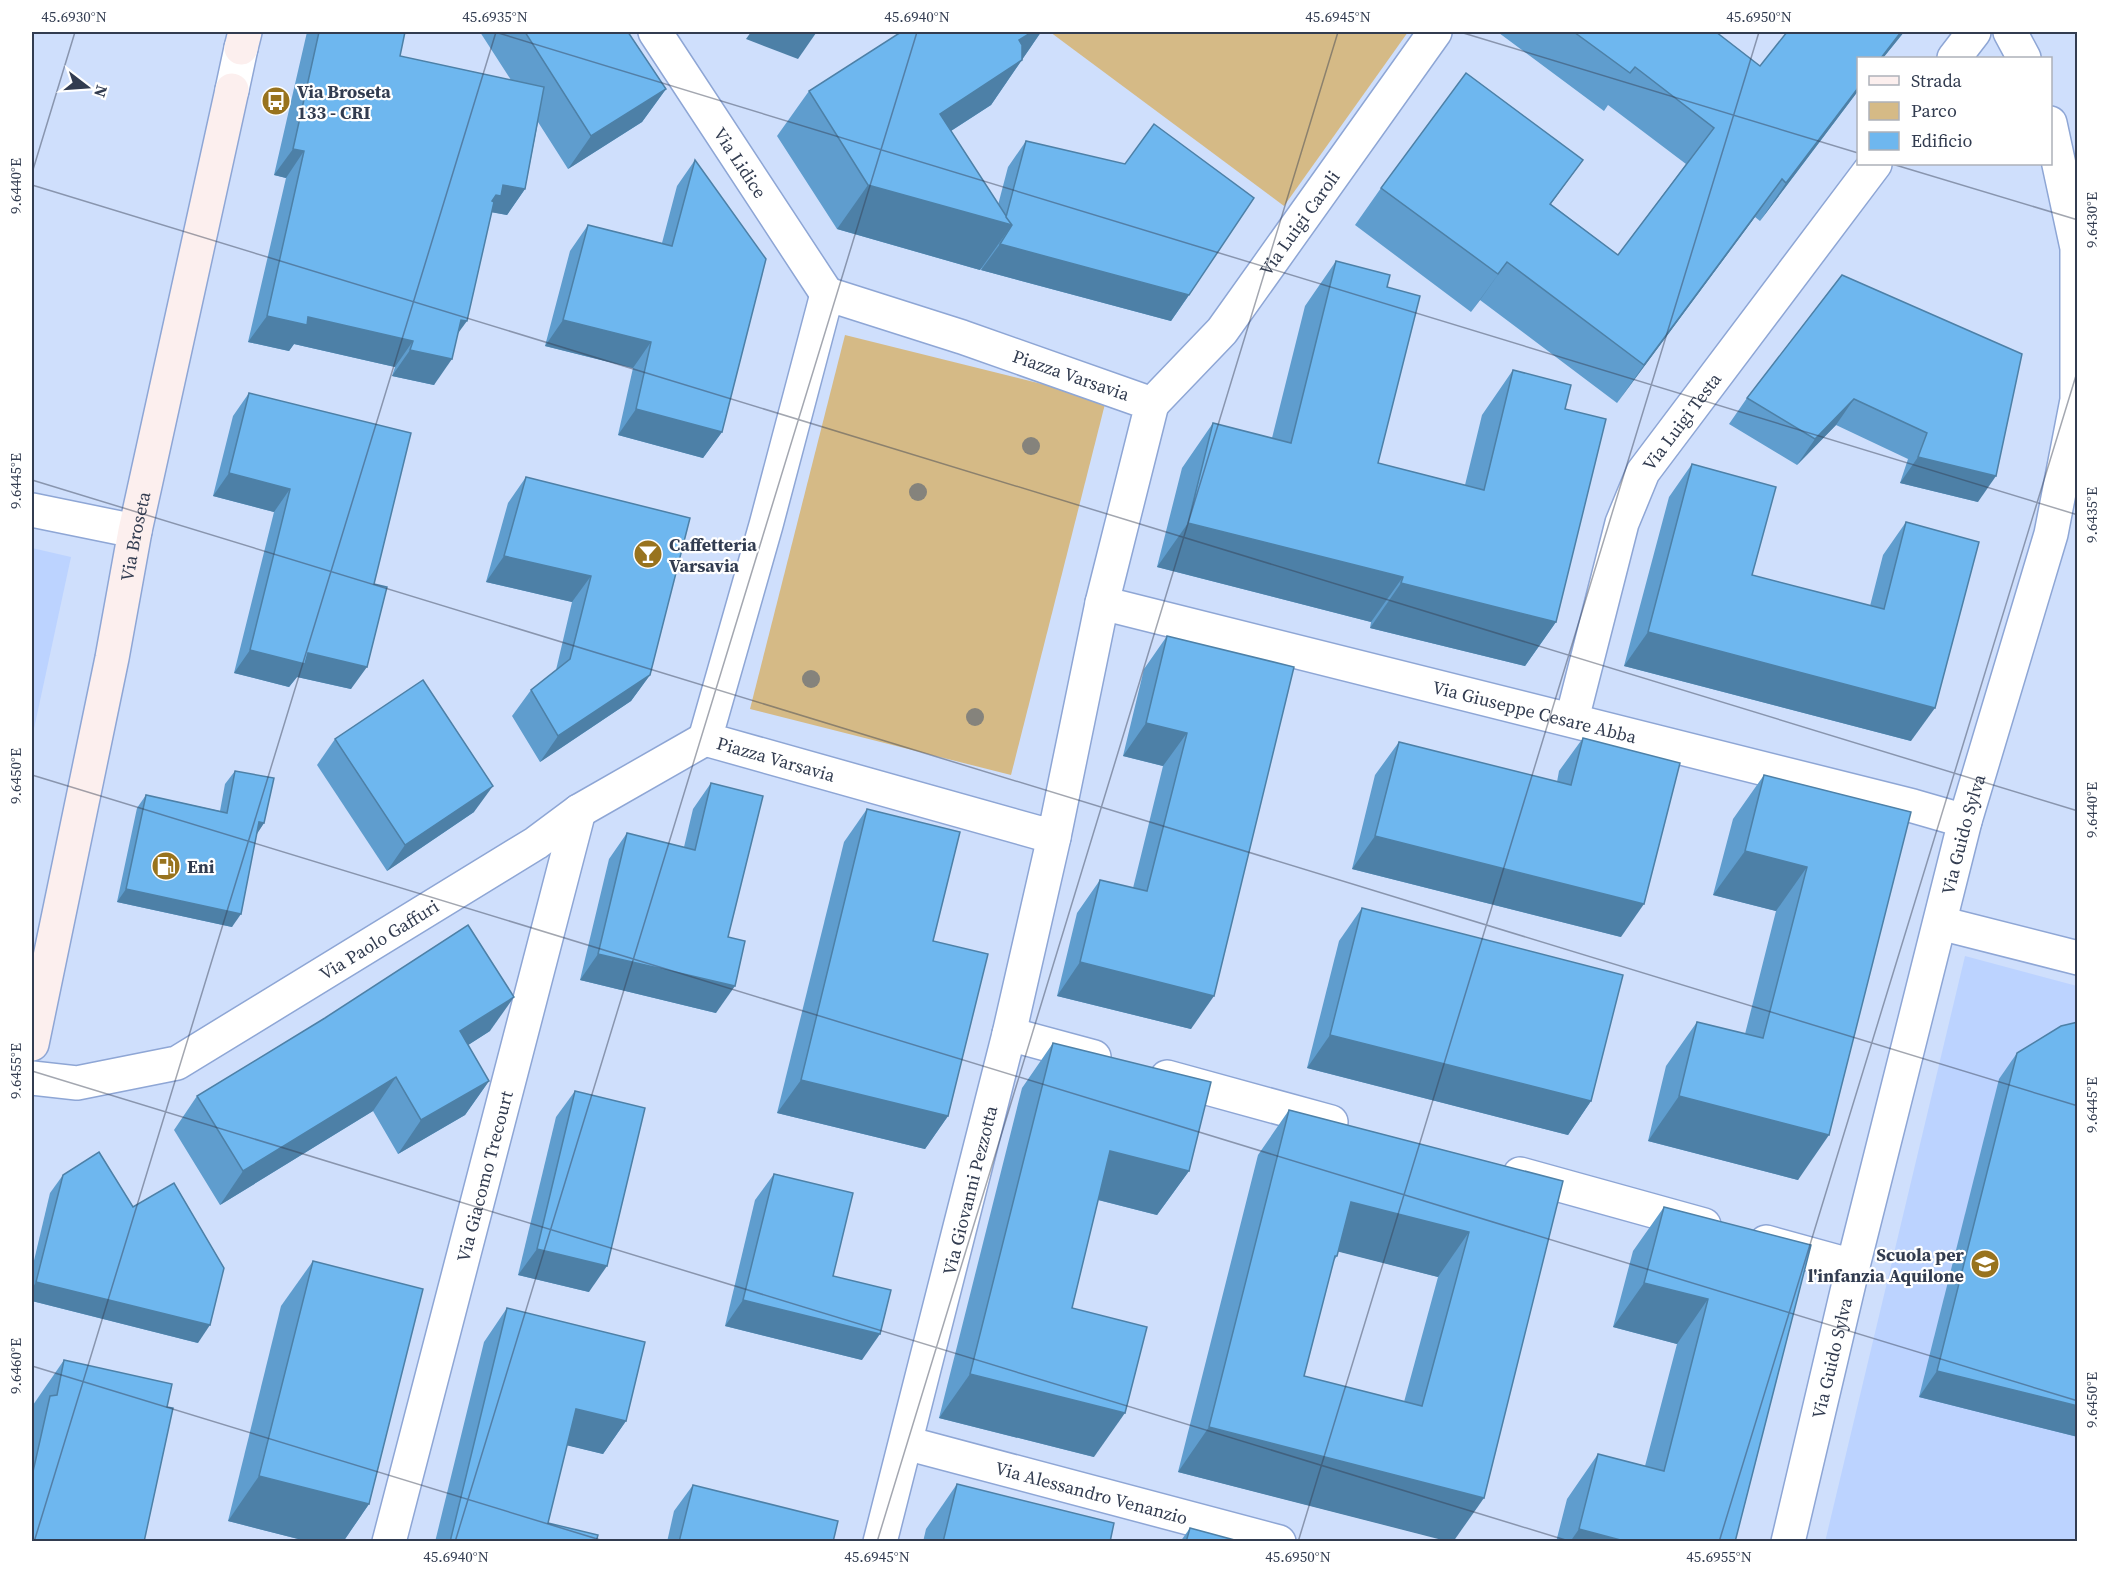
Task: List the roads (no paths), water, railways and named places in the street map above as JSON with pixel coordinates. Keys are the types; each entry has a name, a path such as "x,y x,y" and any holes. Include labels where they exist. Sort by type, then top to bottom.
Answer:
{"street":[{"name":"Via Lidice","path":"655,32 827,294"},
{"name":"Via Luigi Caroli","path":"1152,404 1222,331 1435,32"},
{"path":"1955,57 1974,32"},
{"path":"2010,32 2023,57"},
{"name":"Via Broseta","path":"32,1044 112,658 135,531 243,40"},
{"name":"Via Guido Sylva","path":"1788,1542 1853,1266 1965,821 2050,534 2077,400 2076,248 2052,133"},
{"name":"Via Luigi Testa","path":"1572,719 1622,523 1643,472 1874,165"},
{"name":"Piazza Varsavia","path":"827,294 962,337 1152,404 1102,603 1054,837 705,739 766,525 827,294"},
{"path":"32,510 135,531"},
{"name":"Via Giuseppe Cesare Abba","path":"1102,603 1572,719 1965,821"},
{"name":"Via Paolo Gaffuri","path":"32,1078 77,1083 177,1063 536,843 579,811 705,739"},
{"name":"Via Giacomo Trecourt","path":"389,1542 579,811"},
{"name":"Via Giovanni Pezzotta","path":"880,1542 1009,1034 1054,837"},
{"path":"1940,923 2078,958"},
{"path":"1009,1034 1356,1129"},
{"path":"1495,1167 1853,1266"},
{"name":"Via Alessandro Venanzio","path":"906,1443 1279,1542"}],"place":[{"name":"Via Broseta 133 - CRI","path":"276,101"},
{"name":"Caffetteria Varsavia","path":"648,554"},
{"name":"Eni","path":"166,866"},
{"name":"Scuola per l'infanzia Aquilone","path":"1985,1264"}]}
